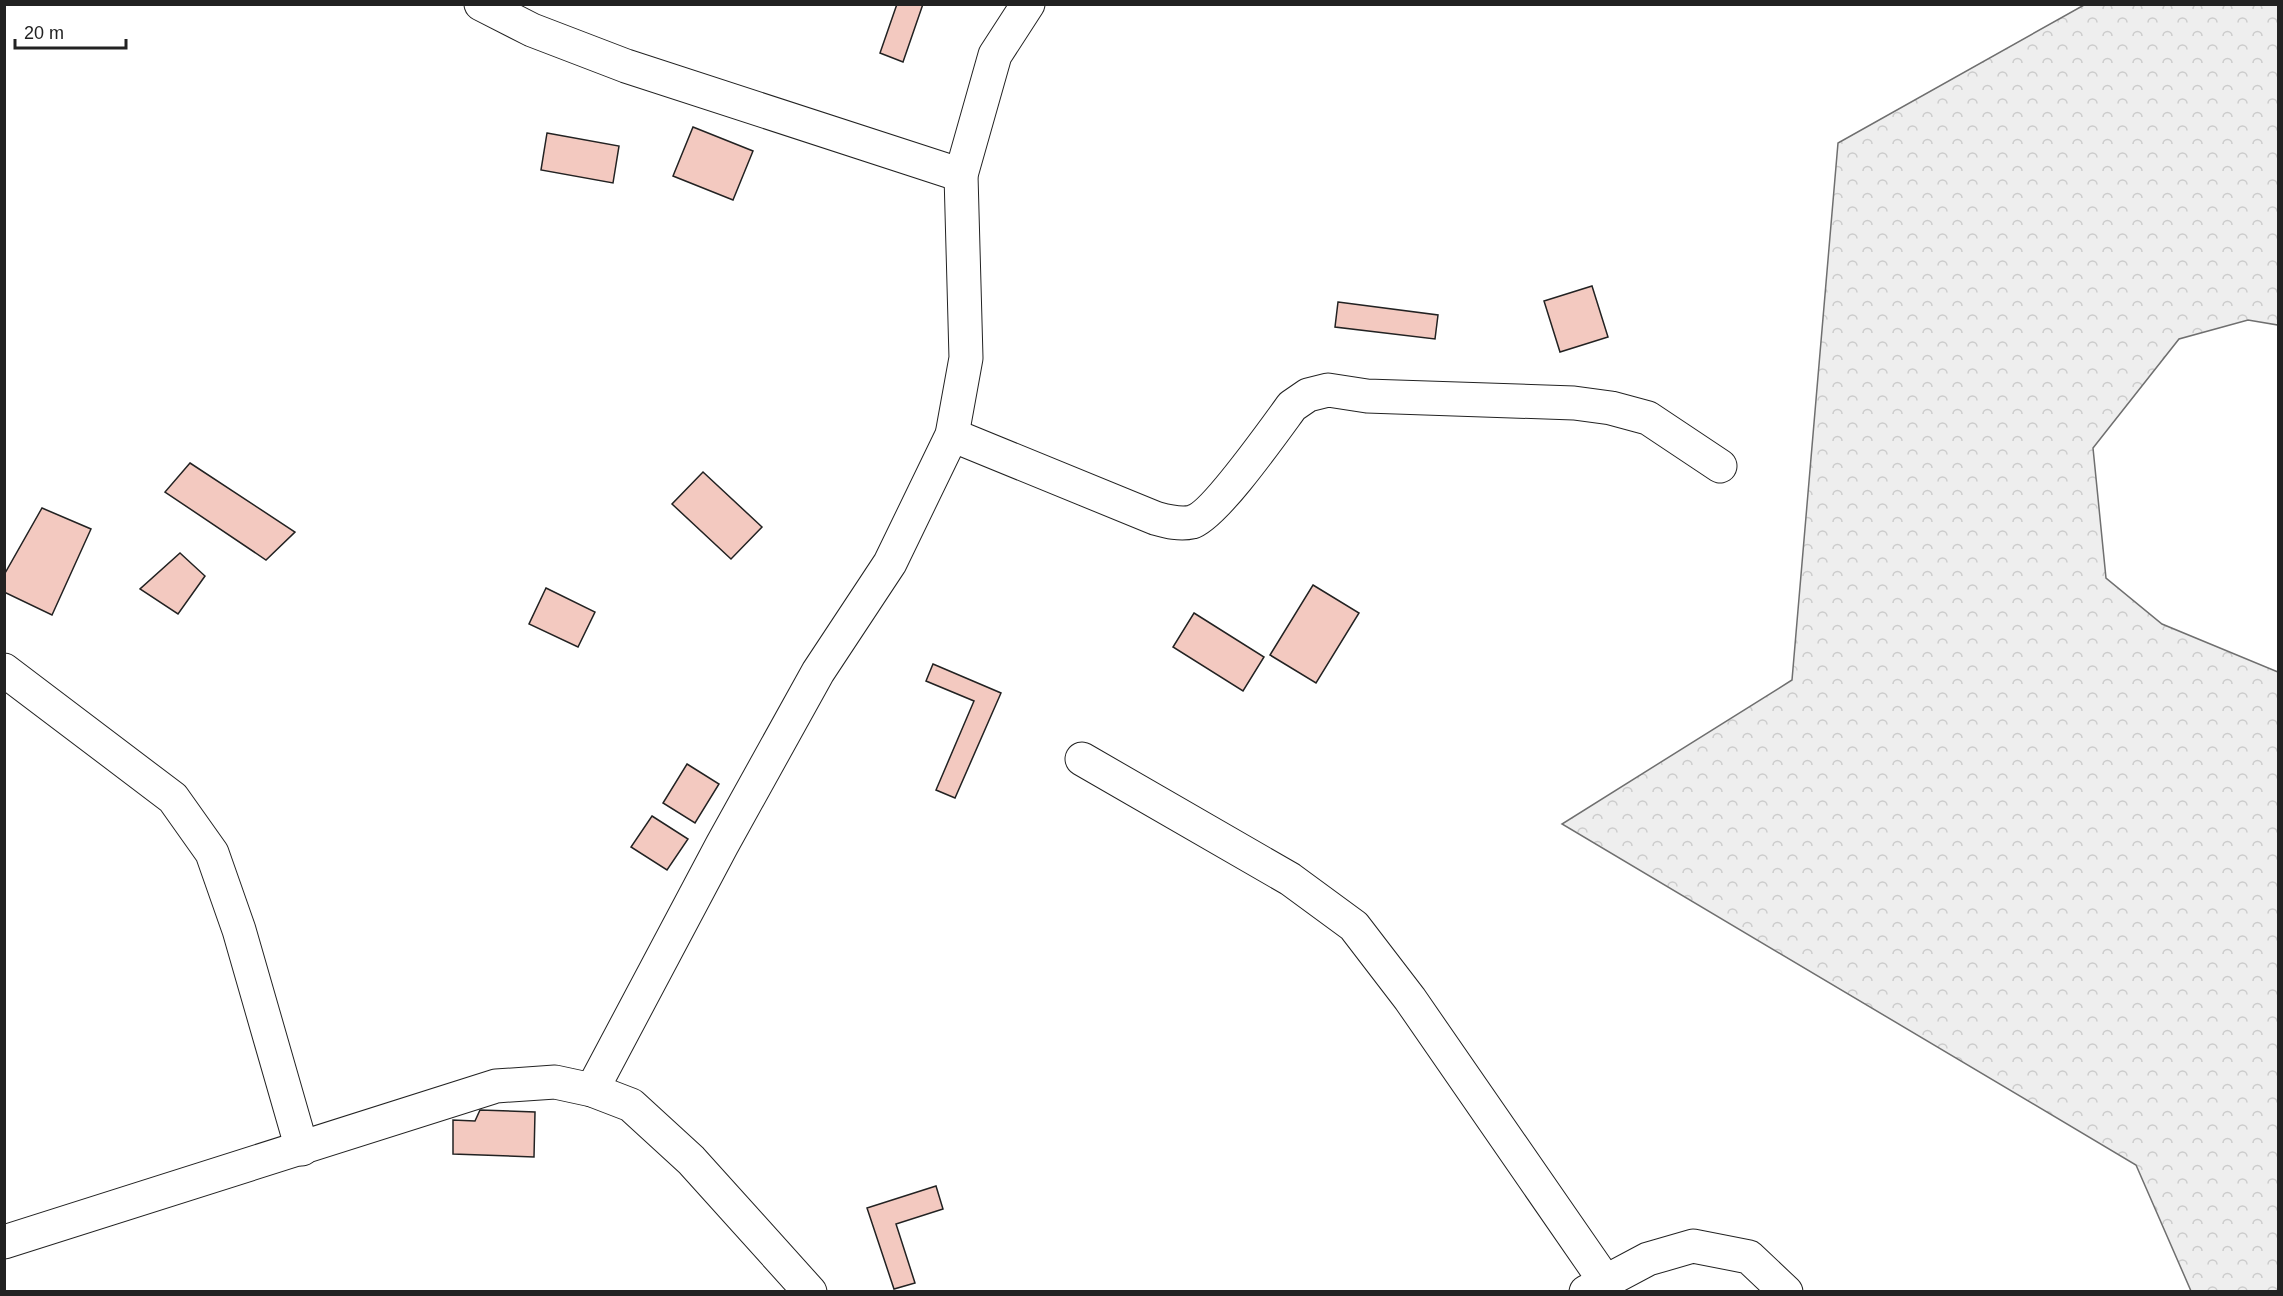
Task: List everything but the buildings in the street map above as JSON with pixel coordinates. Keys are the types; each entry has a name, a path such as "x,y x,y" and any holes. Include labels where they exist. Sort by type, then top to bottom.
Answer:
{"street":[{"path":"481,4 532,30 626,66 961,175"},
{"path":"592,1090 722,845 813,682 890,563 952,435 966,358 961,175 995,55 1028,4"},
{"path":"952,435 1155,518 1174,522 1193,522 1213,508 1292,406 1308,395 1328,390 1366,396 1575,403 1611,408 1648,418 1720,466"},
{"path":"4,670 173,798 212,853 239,930 302,1149"},
{"path":"1082,759 1290,879 1354,926 1410,999 1596,1286 1648,1259 1693,1246 1749,1257 1786,1292"},
{"path":"4,1242 496,1086 555,1082 592,1090 631,1105 692,1160 810,1292"}],"green space":[{"path":"2084,5 2278,5 2278,325 2248,320 2179,339 2093,448 2106,578 2162,624 2278,672 2278,1291 2191,1291 2136,1165 1562,824 1792,680 1838,143"}]}
